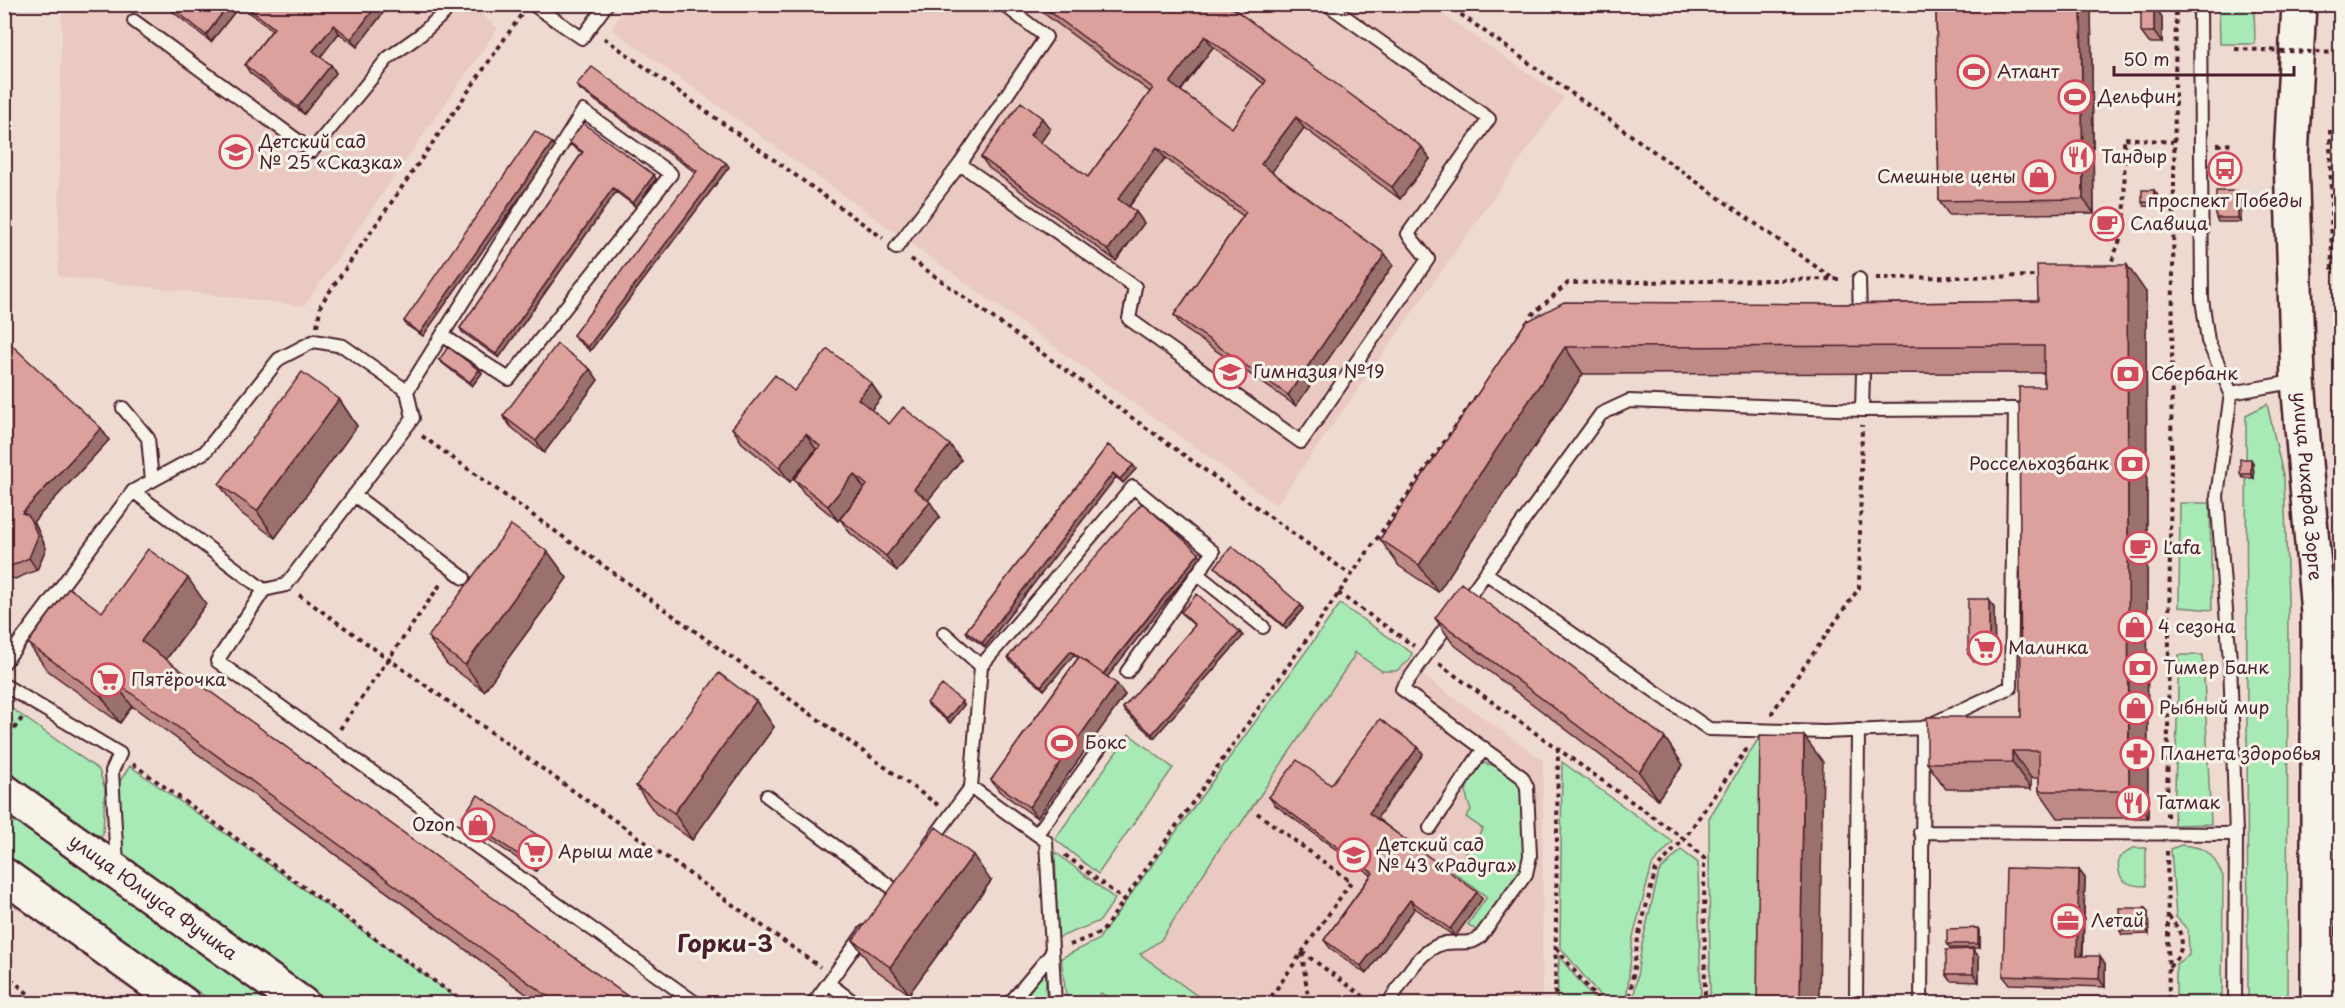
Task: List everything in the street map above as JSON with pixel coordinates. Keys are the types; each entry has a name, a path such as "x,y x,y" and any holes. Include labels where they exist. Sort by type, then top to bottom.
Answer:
{"main road":[{"name":"улица Рихарда Зорге","path":"2299,5 2291,157 2298,381 2318,613 2318,1004"},
{"name":"улица Юлиуса Фучика","path":"4,790 302,1004"},
{"path":"4,875 183,1004"}],"lane":[{"path":"134,21 312,151 388,58 420,35 444,13 448,4"},
{"path":"532,4 582,38 607,4"},
{"path":"896,248 960,164 1046,38 1003,4"},
{"path":"960,164 1135,287 1129,319 1301,442 1428,259 1408,234 1489,120 1327,4"},
{"path":"2200,4 2202,299 2208,341 2231,393 2217,496 2230,661 2236,834 2235,1004"},
{"path":"442,335 509,379 672,174 583,111 442,335 407,391 412,417 407,425 285,585 264,590 217,661 697,1004"},
{"path":"1859,279 1860,331"},
{"path":"4,663 134,491 205,453 279,359 314,341 343,346 407,391"},
{"path":"1862,410 1863,374"},
{"path":"2231,393 2298,381"},
{"path":"1388,1004 1420,957 1445,943 1476,941 1526,874 1530,856 1527,788 1522,777 1402,689 1424,654 1487,574 1601,414 1629,401 1862,410 2015,409 2011,687 1923,728 1709,729 1487,574"},
{"path":"123,408 148,438 152,481"},
{"path":"923,852 971,787 981,666 1133,487 1213,552 1127,672"},
{"path":"134,491 264,590"},
{"path":"354,495 464,578"},
{"path":"1197,574 1263,627"},
{"path":"944,633 981,666"},
{"path":"4,685 120,754 112,771 118,872"},
{"path":"1921,1004 1920,831 1923,728"},
{"path":"1856,1004 1858,730"},
{"path":"1055,1004 1042,838 1101,747"},
{"path":"1430,828 1484,748"},
{"path":"971,787 1042,838"},
{"path":"767,796 896,890"},
{"path":"1920,831 2236,834"},
{"path":"813,1004 875,919"},
{"path":"1009,1004 1052,953"},
{"path":"830,980 855,1004"}],"path":[{"path":"1446,4 1833,279"},
{"path":"2169,1004 2167,833 2176,4"},
{"path":"314,341 321,304 522,14"},
{"path":"590,28 1351,575"},
{"path":"2235,49 2340,52"},
{"path":"2330,130 2332,274"},
{"path":"1629,1004 1638,938 1656,869 1684,840 1858,588 1862,410"},
{"path":"407,425 951,815"},
{"path":"331,741 452,568"},
{"path":"285,585 830,980"},
{"path":"1338,593 1558,748 1684,840 1704,858 1706,1004"},
{"path":"4,744 32,701"},
{"path":"1555,1004 1558,748"},
{"path":"120,754 466,1004"},
{"path":"1257,813 1351,882 1266,1004"},
{"path":"1042,838 1124,900"},
{"path":"2168,916 2180,933 2182,946 2179,957 2168,968"},
{"path":"1556,948 1601,1004"},
{"path":"1302,952 1376,1004"},
{"path":"1302,952 1310,1004"},
{"path":"4,973 40,1004"},
{"path":"1347,1004 1367,999"}],"shaded area":[{"name":"Гимназия №19","path":"629,4 1429,5 1564,98 1276,505 611,29"},
{"name":"Детский сад № 25 «Сказка»","path":"62,5 469,5 498,28 304,306 58,276"},
{"name":"Детский сад № 43 «Радуга»","path":"1334,613 1543,760 1542,1003 1173,1003 1099,949"}],"green space":[{"path":"2219,5 2254,5 2255,44 2220,44"},
{"path":"2267,404 2284,479 2288,598 2287,1003 2248,1003 2246,415"},
{"path":"2180,503 2210,503 2212,610 2179,607"},
{"path":"1340,604 1412,653 1409,661 1396,671 1382,671 1354,652 1353,658 1240,825 1223,843 1161,940 1140,954 1207,1003 1116,1003 1101,993 1094,1003 1067,1003 1061,958 1098,940"},
{"path":"2179,655 2203,655 2211,824 2174,825"},
{"path":"4,703 99,770 105,789 103,835 95,836 5,769"},
{"path":"1129,734 1173,768 1098,874 1055,839"},
{"path":"1760,736 1776,737 1771,1003 1710,1003 1709,818"},
{"path":"1562,762 1673,842 1652,865 1633,937 1626,1003 1606,1003 1560,947"},
{"path":"1483,763 1500,767 1519,781 1524,850 1518,876 1477,931 1468,924 1487,897 1453,872 1483,829 1466,817 1471,810 1466,790 1473,775"},
{"path":"130,766 464,1003 331,1003 122,854 118,784"},
{"path":"4,804 284,1003 214,1003 5,854"},
{"path":"2181,845 2197,847 2208,852 2223,876 2222,1003 2176,1003 2176,964 2189,955 2188,930 2176,917 2171,849"},
{"path":"2133,848 2146,848 2146,886 2127,883 2119,872 2119,858"},
{"path":"1681,850 1698,863 1701,1003 1633,1003 1642,944 1659,872"},
{"path":"1055,852 1115,899 1100,921 1058,938"},
{"path":"1559,956 1597,1003 1557,1003"},
{"path":"1046,970 1046,1003 1021,1003"}],"building":[{"path":"168,4 229,4 206,35"},
{"path":"243,4 378,4 351,39 334,25 313,51 331,65 298,107 245,65 274,28"},
{"path":"1039,4 1227,4 1422,147 1392,187 1296,117 1261,164 1385,254 1288,395 1174,315 1246,212 1157,147 1118,199 1136,212 1108,250 981,157 1021,102 1042,118 1030,135 1088,177 1153,88","holes":["1205,36 1266,81 1232,128 1170,83"]},
{"path":"1936,4 2081,4 2083,199 1939,201"},
{"path":"2141,5 2154,5 2154,32 2141,32"},
{"path":"592,67 726,163 588,347 573,335 697,171 576,85"},
{"path":"583,123 654,175 633,203 613,188 496,354 460,328 583,152 569,142"},
{"path":"535,131 552,143 420,333 404,321"},
{"path":"2142,190 2154,190 2153,203 2142,202"},
{"path":"2216,191 2238,191 2238,218 2216,218"},
{"path":"2037,265 2127,265 2129,791 2039,791 2039,751 2012,751 2012,762 1927,763 1927,717 2021,717 2019,387 2044,387 2044,346 1565,347 1419,565 1380,539 1526,322 1564,302 1842,304 2038,301"},
{"path":"4,338 101,428 22,513 28,515 38,536 29,558 7,568 4,566"},
{"path":"557,344 590,369 536,441 503,416"},
{"path":"448,347 479,370 470,382 439,360"},
{"path":"828,349 871,383 858,399 889,424 903,407 950,445 914,489 930,502 886,556 840,519 867,485 854,474 828,506 794,479 820,446 806,434 779,467 732,428 775,375 794,391"},
{"path":"302,372 339,399 257,511 219,484"},
{"path":"1108,445 1133,465 1120,479 1113,473 982,643 966,631"},
{"path":"2240,459 2251,459 2251,474 2240,474"},
{"path":"1142,503 1199,553 1103,674 1071,651 1041,686 1008,657"},
{"path":"511,525 548,552 465,665 428,637"},
{"path":"1232,546 1301,605 1283,625 1215,567"},
{"path":"148,549 188,578 141,641 638,1004 558,1004 113,680 101,696 28,643 69,588 102,612"},
{"path":"1461,583 1665,738 1639,772 1435,618"},
{"path":"1197,594 1240,632 1152,734 1123,708 1195,625 1181,612"},
{"path":"1968,599 1989,599 1989,654 1968,654"},
{"name":"Бокс","path":"1079,657 1117,684 1029,807 991,780"},
{"path":"719,673 756,701 674,813 636,786"},
{"path":"942,685 962,701 947,719 927,703"},
{"path":"1380,719 1418,747 1369,813 1477,892 1450,929 1410,900 1361,966 1324,940 1373,873 1269,797 1297,760 1331,785"},
{"path":"1760,735 1804,736 1800,1004 1757,1004"},
{"path":"478,795 546,841 531,863 462,817"},
{"path":"936,827 973,855 890,967 853,940"},
{"path":"2006,868 2079,870 2077,956 2100,956 2099,979 2003,976"},
{"path":"2119,908 2145,908 2146,930 2120,931"},
{"path":"1978,928 1978,944 1947,944 1947,929"},
{"path":"1973,949 1973,974 1946,974 1946,950"},
{"path":"2072,997 2125,997 2125,1004 2072,1004"},
{"path":"1094,998 1102,1004 1090,1004"}],"tram line":[{"path":"2339,4 2340,348"}],"place":[{"name":"Атлант","path":"1974,72"},
{"name":"Дельфин","path":"2075,97"},
{"name":"Детский сад № 25 «Сказка»","path":"236,152"},
{"name":"Тандыр","path":"2078,157"},
{"name":"проспект Победы","path":"2225,169"},
{"name":"Смешные цены","path":"2039,177"},
{"name":"Славица","path":"2107,224"},
{"name":"Гимназия №19","path":"1230,372"},
{"name":"Сбербанк","path":"2128,374"},
{"name":"Россельхозбанк","path":"2132,464"},
{"name":"Lafa","path":"2140,548"},
{"name":"4 сезона","path":"2135,627"},
{"name":"Малинка","path":"1985,648"},
{"name":"Тимер Банк","path":"2140,668"},
{"name":"Пятёрочка","path":"108,680"},
{"name":"Рыбный мир","path":"2136,708"},
{"name":"Бокс","path":"1062,743"},
{"name":"Планета здоровья","path":"2137,754"},
{"name":"Татмак","path":"2133,803"},
{"name":"Ozon","path":"478,825"},
{"name":"Арыш мае","path":"535,852"},
{"name":"Детский сад № 43 «Радуга»","path":"1354,855"},
{"name":"Летай","path":"2068,921"}],"district":[{"name":"Горки-3","path":"725,944"}]}
